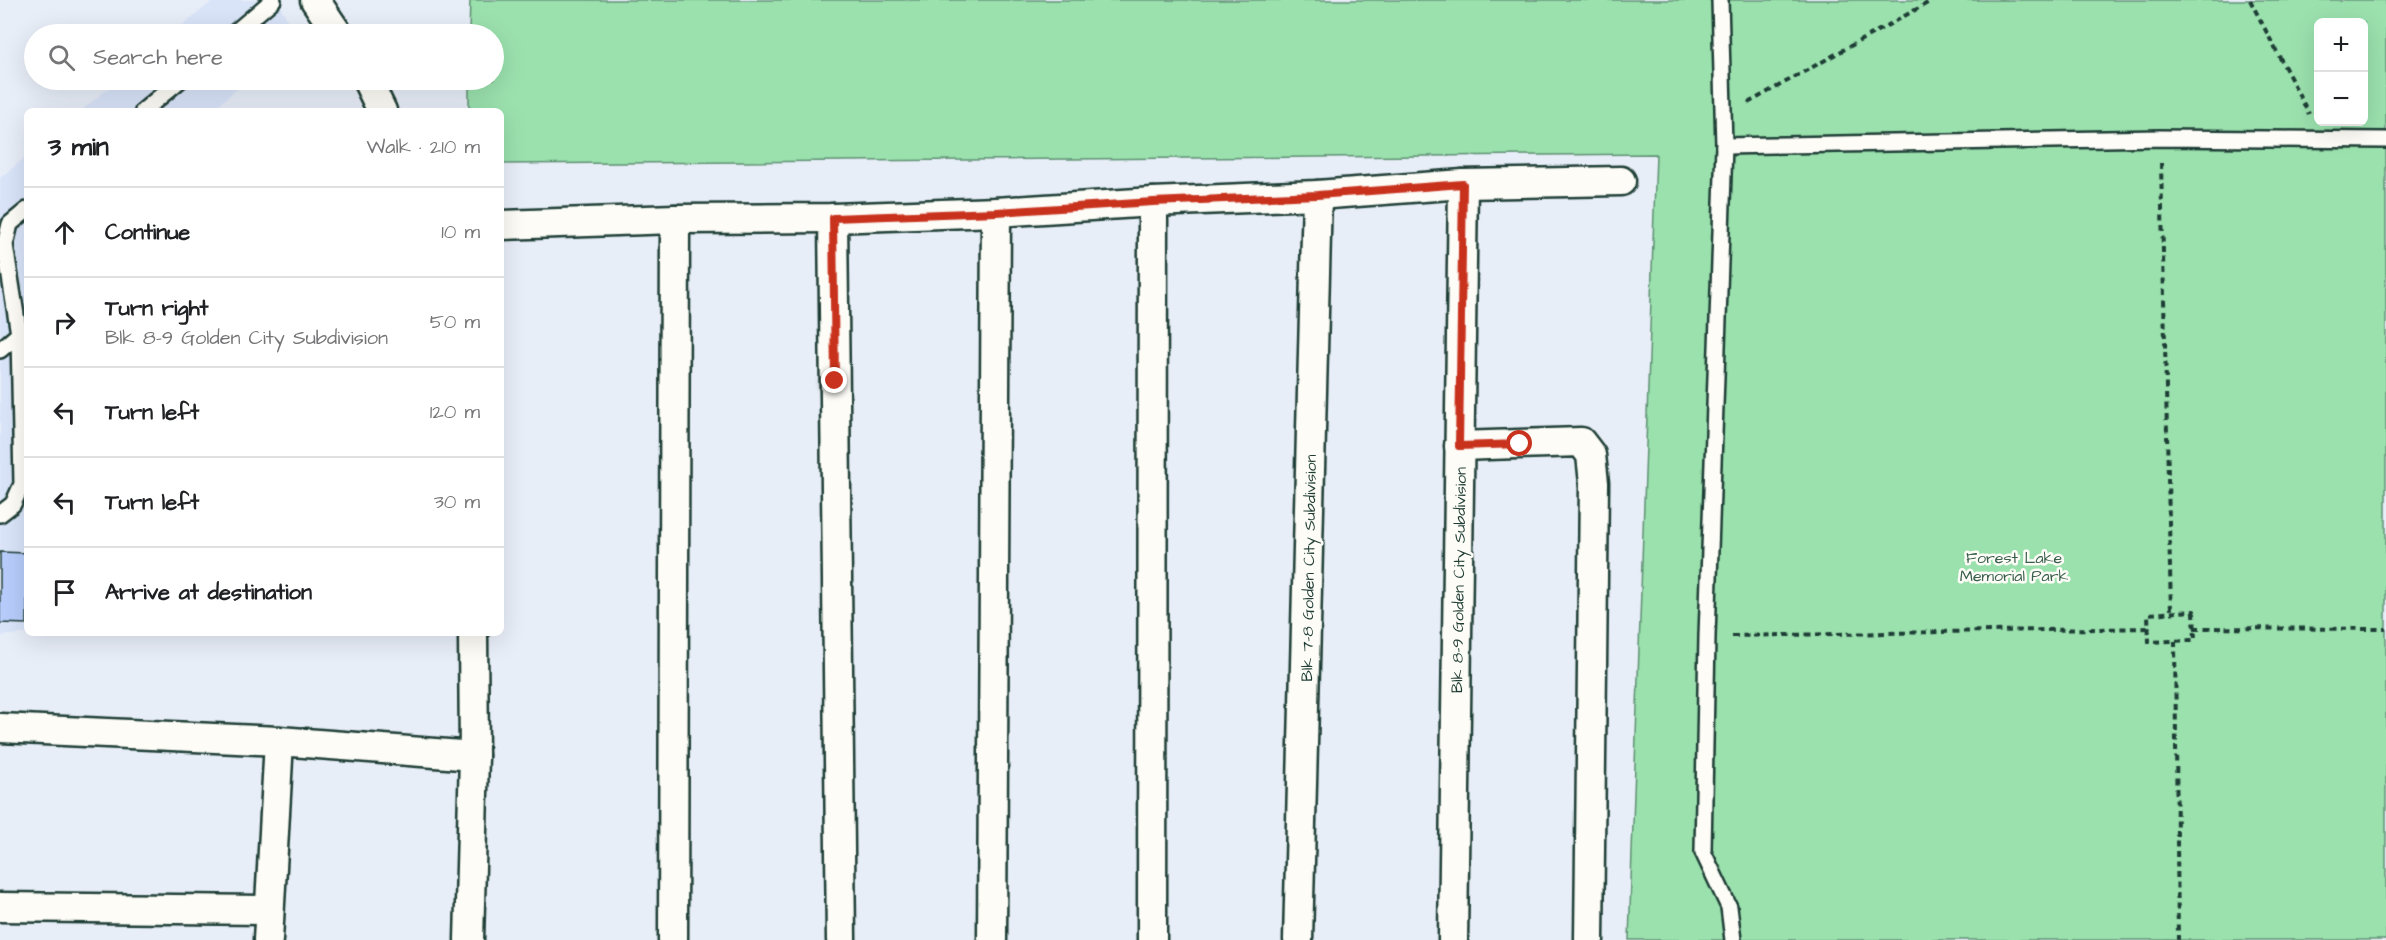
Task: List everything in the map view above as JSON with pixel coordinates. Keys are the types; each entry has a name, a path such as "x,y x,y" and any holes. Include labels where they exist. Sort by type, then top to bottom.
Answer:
{"street":[{"path":"315,0 331,24"},
{"path":"372,90 381,108"},
{"path":"504,225 996,212 1317,195 1463,184 1621,181"},
{"name":"Blk 8-9 Golden City Subdivision","path":"1453,940 1463,184"},
{"name":"Blk 7-8 Golden City Subdivision","path":"1298,940 1317,195"},
{"path":"1152,940 1153,202"},
{"path":"992,940 996,212"},
{"path":"833,218 841,940"},
{"path":"673,940 675,219"},
{"path":"1459,446 1581,442 1591,455 1594,483 1589,940"},
{"path":"469,940 474,756 473,636"},
{"path":"0,728 279,741 474,756"},
{"path":"268,940 279,741"},
{"path":"0,907 268,910"}],"lane":[{"path":"245,24 273,0"},
{"path":"1720,0 1724,146 1707,636 1703,852 1729,907 1733,940"},
{"path":"147,108 168,90"},
{"path":"1724,146 2160,138 2386,140"},
{"path":"0,514 13,504 22,484 19,334 5,245 10,224 24,212"},
{"path":"0,350 19,334"}],"path":[{"path":"1724,117 1933,0"},
{"path":"2250,0 2324,141"},
{"path":"2160,138 2171,613"},
{"path":"2194,611 2195,640 2149,642 2149,628 2148,614 2194,611"},
{"path":"1707,636 2149,628"},
{"path":"2194,628 2386,629"},
{"path":"2175,641 2178,940"}],"shaded area":[{"path":"214,0 277,0 290,24 184,24"},
{"path":"106,90 236,90 215,108 85,108"},
{"path":"24,158 24,634 0,636 0,178"}],"green space":[{"name":"Forest Lake Memorial Park","path":"470,0 2386,0 2386,940 1629,940 1656,154 504,164 504,108 469,108 469,90 504,90 504,24 469,24"}],"building":[{"path":"0,552 24,553 24,624 0,623"}],"route":[{"path":"835,381 833,218 1317,195 1463,184 1459,446 1520,444"}]}
